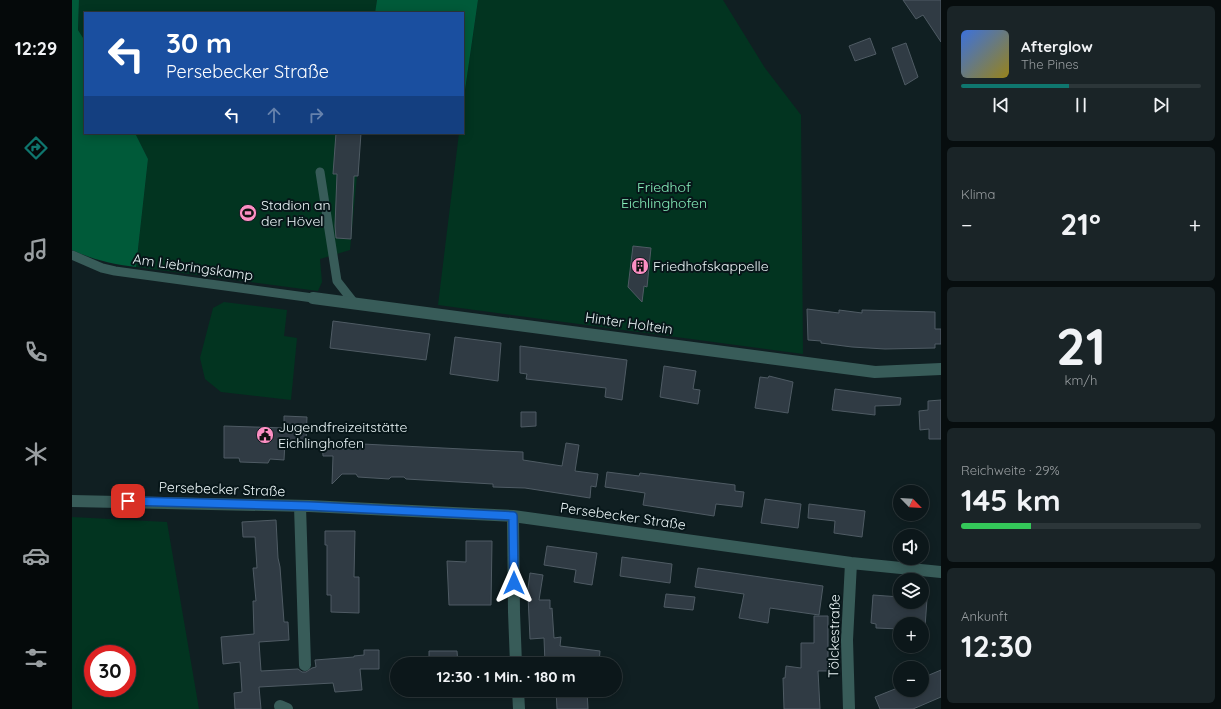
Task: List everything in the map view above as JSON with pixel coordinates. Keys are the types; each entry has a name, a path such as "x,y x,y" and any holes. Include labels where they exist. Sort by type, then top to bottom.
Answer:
{"street":[{"name":"Hinter Holtein","path":"313,298 875,372 941,369"},
{"name":"Persebecker Straße","path":"72,501 300,506 513,516 851,563 941,572"},
{"name":"Persebecker Straße","path":"300,506 305,665"},
{"path":"513,516 516,657"},
{"name":"Tölckestraße","path":"849,709 847,640 851,563"},
{"path":"517,709 518,697"}],"lane":[{"path":"320,172 337,281 355,304"},
{"name":"Am Liebringskamp","path":"72,255 102,268 313,298"}],"green space":[{"path":"72,0 79,0 78,30 84,39 84,134 136,134 148,159 136,267 103,261 72,250"},
{"path":"79,0 377,0 375,12 84,12 84,39 78,30"},
{"path":"377,0 478,0 464,97 464,12 375,12"},
{"name":"Friedhof Eichlinghofen","path":"478,0 723,0 765,68 801,115 803,354 438,305 459,134 464,134 464,98"},
{"name":"Stadion an der Hövel","path":"136,134 361,134 350,250 320,259 322,282 318,291 136,267 148,159"},
{"path":"224,302 287,310 284,336 297,338 291,400 221,392 205,379 200,358 213,308"},
{"path":"72,517 167,522 199,709 72,709"}],"building":[{"path":"903,0 941,0 941,42 923,15 916,19"},
{"path":"870,38 876,54 855,61 849,46"},
{"path":"906,43 918,77 905,85 892,48"},
{"path":"336,134 361,134 358,176 354,176 351,239 336,238 337,174 333,174"},
{"name":"Friedhofskappelle","path":"633,246 651,248 647,287 644,286 642,302 628,287"},
{"path":"807,309 839,313 839,310 862,313 862,310 935,312 935,329 941,329 941,344 935,344 935,348 885,349 852,347 808,340"},
{"path":"333,321 430,334 426,360 330,348"},
{"path":"455,337 501,343 498,381 450,374"},
{"path":"520,346 627,360 622,400 605,397 606,388 526,379 527,374 520,373"},
{"path":"664,366 696,371 693,389 700,390 698,404 660,397"},
{"path":"769,376 793,382 788,413 755,408 760,377 768,378"},
{"path":"835,389 901,398 900,405 875,406 875,415 832,410"},
{"path":"941,400 941,439 929,439 929,429 920,430 919,411 928,410 928,401"},
{"path":"521,412 536,412 536,426 521,427"},
{"name":"Jugendfreizeitstätte Eichlinghofen","path":"284,416 307,417 306,442 285,442 284,460 270,459 268,463 240,462 239,458 224,458 224,426 284,428"},
{"path":"322,442 523,452 523,460 562,466 566,443 579,445 575,471 598,474 596,487 591,486 590,498 525,488 493,487 493,484 406,479 404,477 391,477 389,479 358,477 356,474 342,474 332,484 333,456 323,456"},
{"path":"607,472 639,476 640,473 735,485 735,491 744,492 742,507 716,504 714,516 643,505 645,493 605,487"},
{"path":"765,499 801,504 798,528 761,523"},
{"path":"809,504 865,511 862,537 834,533 835,521 808,518"},
{"path":"276,520 284,622 288,622 289,640 259,642 261,671 298,669 302,672 306,672 316,667 315,660 364,655 364,650 379,650 379,669 360,669 362,690 335,692 333,683 259,687 261,709 235,709 234,693 242,692 240,662 223,664 221,637 254,634 253,601 256,601 253,568 257,568 255,537 243,537 242,522"},
{"path":"325,531 355,531 354,577 359,577 359,613 331,612 331,595 327,595 327,545 325,545"},
{"path":"466,541 492,541 491,605 449,605 447,561 466,562"},
{"path":"547,546 597,553 592,585 574,582 576,570 544,565"},
{"path":"622,557 672,564 670,583 620,576"},
{"path":"698,568 823,586 819,615 770,608 768,623 739,618 744,594 695,587"},
{"path":"530,573 543,575 539,600 550,600 554,638 561,637 560,646 600,651 600,657 545,657 544,638 530,639 527,596"},
{"path":"666,594 695,597 693,610 664,607"},
{"path":"873,595 893,596 893,609 926,609 926,617 893,617 893,629 876,628 876,624 871,623"},
{"path":"814,616 828,616 828,671 818,671 820,709 784,709 783,678 785,678 786,666 801,668 801,643 814,643"},
{"path":"429,651 457,651 457,657 429,657"},
{"path":"941,670 941,697 913,709 880,709 875,697 893,690 893,697 929,697 929,675"},
{"path":"556,697 587,697 588,709 557,709"}],"place":[{"name":"Stadion an der Hövel","path":"248,213"},
{"name":"Friedhofskappelle","path":"640,266"},
{"name":"Jugendfreizeitstätte Eichlinghofen","path":"265,435"}],"route":[{"path":"128,501 309,506 513,516 514,583"}]}
